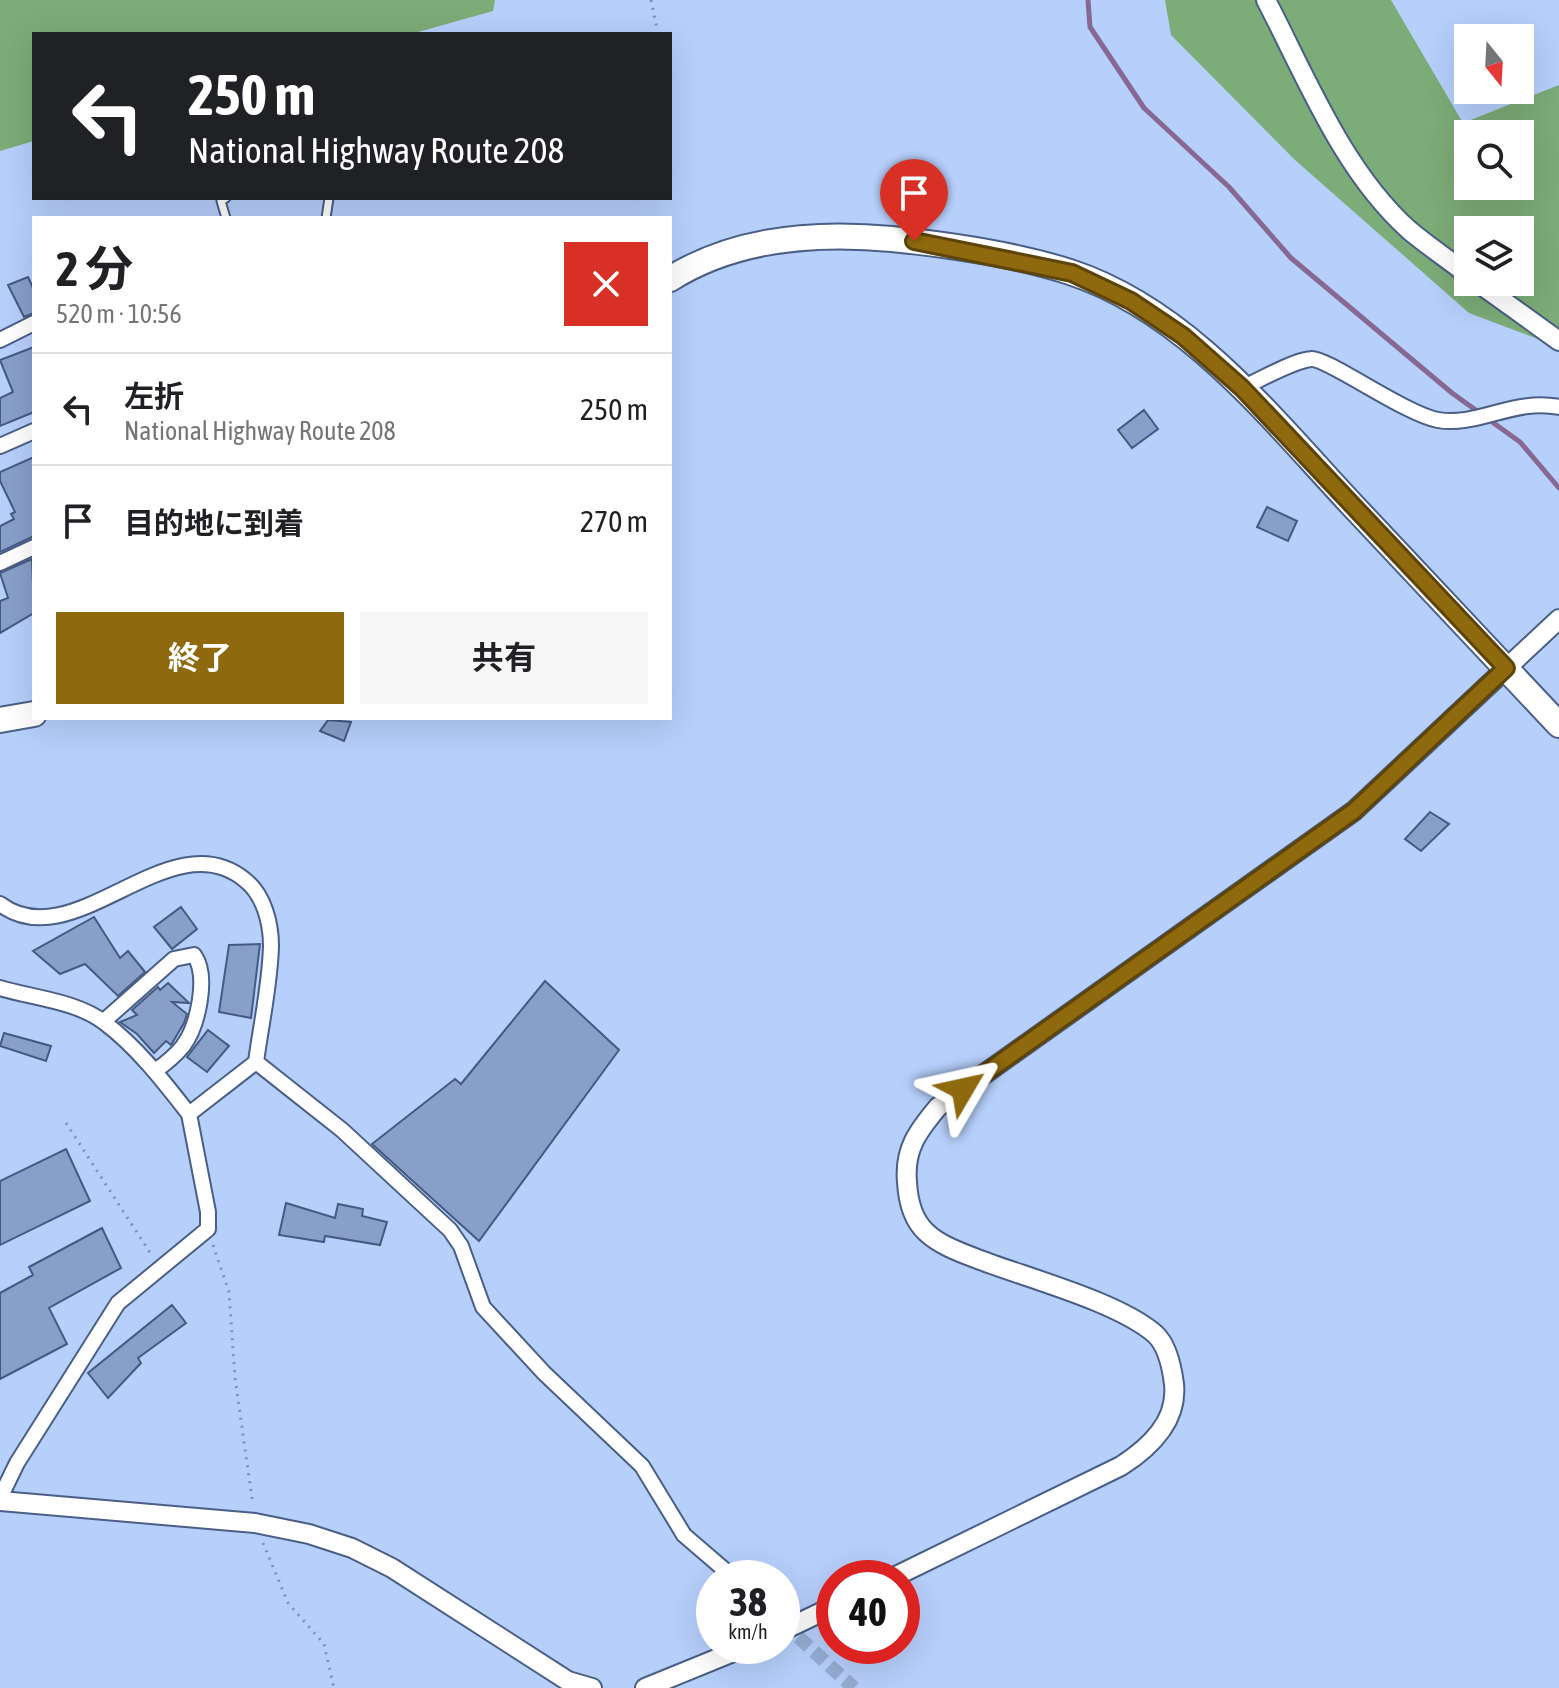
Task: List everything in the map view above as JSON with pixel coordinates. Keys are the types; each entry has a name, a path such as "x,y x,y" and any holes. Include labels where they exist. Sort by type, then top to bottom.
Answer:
{"highway":[{"path":"672,278 739,249 798,238 856,236 1004,256 1072,273 1131,301 1183,336 1242,388 1559,725"},
{"path":"0,720 32,714"}],"street":[{"path":"1266,0 1345,148 1376,193 1408,229 1454,264"},
{"path":"1496,296 1559,341"},
{"path":"0,340 32,324"},
{"path":"1242,388 1311,358 1327,362 1368,390 1412,412 1440,421 1468,419 1536,402 1559,407"},
{"path":"0,446 32,432"},
{"path":"0,563 32,548"},
{"path":"920,1564 1130,1460 1150,1447 1164,1426 1175,1393 1172,1366 1157,1335 1099,1304 957,1251 926,1233 908,1204 905,1164 915,1135 938,1107 1354,811 1559,619"},
{"path":"0,904 24,917 59,915 185,865 210,863 236,873 252,886 264,905 271,944 256,1062 189,1114"},
{"path":"104,1021 174,959 194,955 199,962 200,989 192,1030 184,1045 155,1071"},
{"path":"0,988 70,1006 104,1021 155,1071 189,1114 208,1212 208,1229 118,1303 17,1463 0,1499 255,1523 309,1534 352,1548 392,1568 568,1681 592,1688"},
{"path":"256,1062 342,1130 450,1230 461,1246 483,1307 544,1373 642,1466 684,1535 713,1560"},
{"path":"645,1688 704,1664"}],"path":[{"path":"651,0 657,29"},
{"path":"66,1123 160,1267"},
{"path":"208,1229 229,1292 235,1378 255,1523 288,1603 324,1644 334,1688"}],"green space":[{"path":"0,0 495,0 493,11 418,32 32,32 32,142 0,151"},
{"path":"1165,0 1391,0 1461,120 1454,120 1454,200 1534,200 1534,120 1471,120 1511,104 1534,104 1534,95 1559,85 1559,347 1469,313 1295,160 1171,35"}],"building":[{"path":"28,277 32,286 32,314 24,317 8,285"},
{"path":"32,348 32,413 0,426 0,398 13,392 0,360"},
{"path":"1144,410 1158,429 1132,448 1118,430"},
{"path":"32,458 32,537 0,552 0,526 14,519 11,514 15,512 0,481 0,472"},
{"path":"1267,507 1297,521 1288,541 1257,527"},
{"path":"32,559 32,614 0,633 0,601 8,598 0,573"},
{"path":"328,720 351,722 344,741 320,731"},
{"path":"1430,812 1449,824 1421,851 1405,839"},
{"path":"181,907 197,929 172,949 154,927"},
{"path":"94,917 120,958 128,951 145,972 118,996 85,964 60,974 33,951"},
{"path":"260,944 251,1018 219,1012 229,945"},
{"path":"545,981 619,1050 479,1241 372,1144 455,1079 461,1084"},
{"path":"168,983 189,1003 172,1002 187,1014 171,1045 166,1041 154,1053 137,1034 120,1022 137,1015 132,1010 158,987 160,990"},
{"path":"208,1030 229,1046 207,1072 187,1057"},
{"path":"4,1033 51,1046 46,1061 0,1046"},
{"path":"66,1149 90,1201 0,1245 0,1181"},
{"path":"286,1203 335,1218 338,1204 363,1209 362,1216 387,1222 380,1245 325,1236 324,1242 279,1235"},
{"path":"102,1228 121,1268 49,1308 67,1344 0,1379 0,1293 33,1275 29,1267"},
{"path":"172,1305 186,1323 138,1358 141,1363 108,1398 88,1373"}],"waterway":[{"path":"1088,0 1090,27 1144,108 1229,187 1291,258 1452,393 1520,442 1559,488"}],"tunnel":[{"path":"800,1639 854,1688"}],"route":[{"path":"914,241 1004,256 1072,273 1131,301 1183,336 1242,388 1506,668 1354,811 963,1089"}]}
